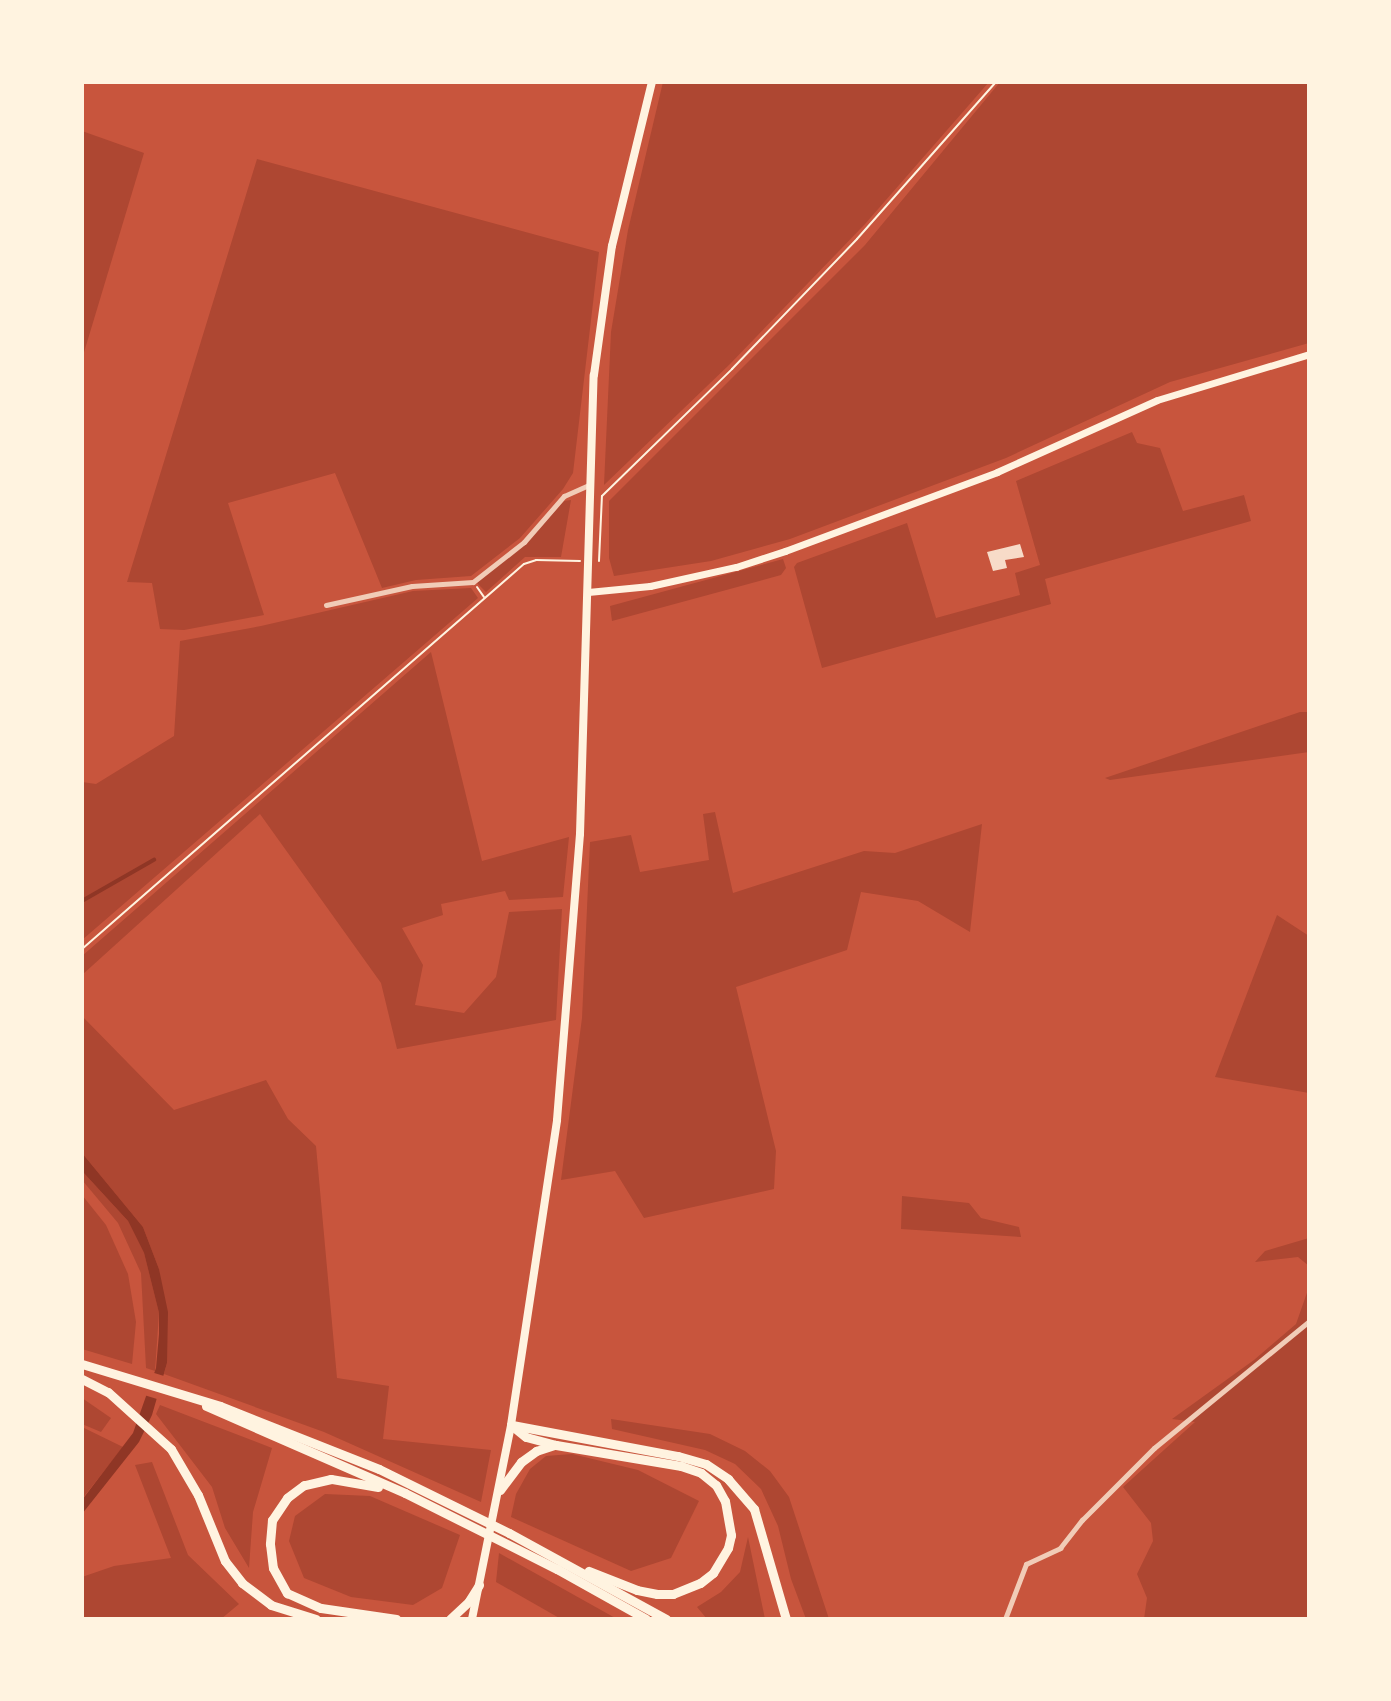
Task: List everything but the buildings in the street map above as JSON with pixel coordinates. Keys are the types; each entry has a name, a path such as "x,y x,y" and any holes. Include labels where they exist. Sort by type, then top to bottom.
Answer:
{"highway":[{"path":"82,1364 282,1429 379,1469 558,1559 666,1619"},
{"path":"82,1379 108,1392 171,1449 198,1495 225,1561 242,1583 271,1605 316,1619"},
{"path":"186,1396 405,1493 557,1569 646,1619"},
{"path":"512,1425 526,1437 556,1445 681,1466 701,1473 716,1485 725,1502 731,1535 728,1548 713,1573 700,1583 673,1594 638,1590 558,1559"},
{"path":"512,1425 678,1456 706,1464 729,1479 754,1509 786,1619"},
{"path":"500,1490 521,1462 536,1451 556,1445"},
{"path":"396,1619 321,1608 287,1593 273,1569 270,1544 272,1520 287,1498 304,1485 331,1479 405,1493"},
{"path":"450,1619 469,1601 479,1585"}],"main road":[{"path":"472,1619 512,1425 555,1132 566,1026 580,834 594,375 601,314 622,199 652,82"},
{"path":"588,592 650,586 736,567 785,551 997,472 1157,400 1309,354"}],"street":[{"path":"326,605 412,586 473,582 524,542 564,496 589,485"},
{"path":"1005,1619 1026,1564 1060,1548 1082,1520 1154,1448 1309,1321"}],"path":[{"path":"602,496 732,369 857,239 996,82"},
{"path":"82,949 524,564 531,560 564,561"},
{"path":"473,582 485,597"}],"shaded area":[{"path":"663,82 989,82 865,224 730,364 604,485 611,332 628,230"},
{"path":"1000,82 1309,82 1309,343 1170,382 1006,458 790,539 711,561 614,576 609,558 609,501 865,245"},
{"path":"82,131 144,153 82,359"},
{"path":"257,159 599,252 573,473 563,489 520,538 471,576 416,580 382,588 335,473 228,503 264,615 184,630 160,629 152,583 127,582"},
{"path":"1132,432 1137,443 1160,448 1183,511 1244,495 1251,521 1045,579 1051,604 822,668 794,567 797,563 907,523 936,618 1020,595 1015,573 1040,565 1016,481"},
{"path":"571,500 561,557 525,557 486,592 477,583 526,543 564,501"},
{"path":"783,559 786,568 781,575 612,621 610,606"},
{"path":"471,588 478,598 82,940 82,782 96,784 174,736 180,641 261,626 413,591"},
{"path":"431,652 482,861 569,837 563,897 509,900 505,891 441,904 443,915 402,928 423,965 415,1005 464,1013 496,977 509,912 562,909 556,1020 397,1049 381,983 260,814 82,975 82,956"},
{"path":"1300,712 1309,712 1309,752 1110,780 1105,778"},
{"path":"715,812 733,893 864,851 895,853 982,824 970,932 918,901 861,892 847,950 736,987 776,1151 774,1189 644,1218 615,1171 561,1180 582,1018 590,842 631,835 640,872 709,860 703,814"},
{"path":"1277,915 1309,936 1309,1093 1215,1077"},
{"path":"82,1016 174,1110 266,1080 288,1119 316,1146 337,1378 389,1386 383,1439 491,1450 481,1502 324,1432 164,1374 167,1363 159,1269 143,1227 82,1153"},
{"path":"82,1153 143,1227 159,1269 168,1312 167,1363 152,1415 139,1442 82,1514 82,1500 133,1433 156,1368 159,1313 144,1253 128,1221 82,1171"},
{"path":"82,1171 128,1221 144,1253 159,1313 155,1371 146,1368 141,1273 118,1223 82,1180"},
{"path":"82,1195 106,1225 128,1274 136,1322 132,1364 82,1349"},
{"path":"902,1196 969,1203 981,1218 1019,1227 1021,1237 901,1229"},
{"path":"1309,1238 1309,1266 1298,1257 1255,1262 1265,1251"},
{"path":"1309,1287 1309,1619 1144,1619 1147,1598 1137,1574 1153,1541 1151,1523 1123,1487 1195,1422 1172,1419 1254,1360 1296,1324"},
{"path":"82,1398 111,1418 101,1432 82,1424"},
{"path":"160,1405 272,1448 253,1512 249,1568 225,1528 212,1487 156,1414"},
{"path":"611,1419 710,1434 745,1451 770,1471 789,1497 829,1619 806,1619 791,1579 778,1526 761,1489 735,1464 705,1450 612,1429"},
{"path":"82,1427 123,1447 82,1499"},
{"path":"572,1454 638,1470 699,1501 671,1558 631,1571 511,1517 516,1494 530,1469 546,1456"},
{"path":"152,1462 188,1555 239,1604 221,1619 82,1619 82,1577 114,1566 171,1558 135,1465"},
{"path":"325,1494 370,1496 460,1535 442,1588 413,1605 351,1597 304,1578 289,1541 295,1516"},
{"path":"748,1537 765,1619 707,1619 697,1607 721,1592 740,1572"},
{"path":"499,1553 617,1619 561,1619 496,1582"}],"pier":[{"path":"151,1372 167,1377 160,1400 144,1395"}],"waterway":[{"path":"82,901 154,860"}]}
